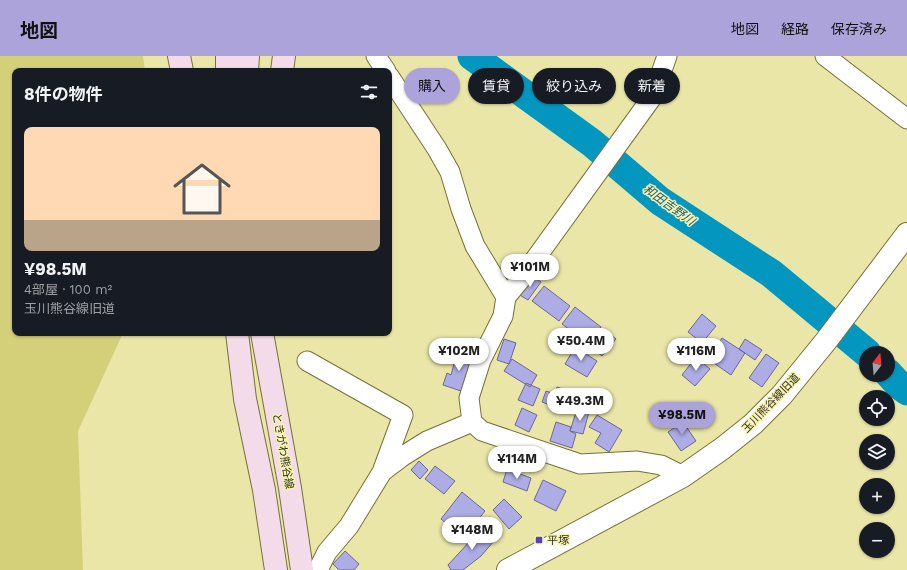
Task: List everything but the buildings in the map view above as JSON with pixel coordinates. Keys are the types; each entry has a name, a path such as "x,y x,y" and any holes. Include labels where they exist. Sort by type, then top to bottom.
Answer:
{"main road":[{"path":"179,56 181,68"},
{"path":"227,56 227,68"},
{"path":"248,56 248,68"},
{"path":"282,68 284,56"},
{"path":"231,336 264,490 276,570"},
{"path":"237,336 245,399"},
{"name":"ときがわ熊谷線","path":"263,336 290,488 302,570"},
{"path":"275,336 282,445"}],"street":[{"path":"376,56 384,68"},
{"path":"667,56 653,96 520,280 506,297 503,316 481,360 469,398 472,422 482,431 580,464 637,461 661,465 683,476"},
{"path":"825,56 907,118"},
{"path":"392,81 437,149 450,172 461,209 475,246 506,297"},
{"name":"玉川熊谷線旧道","path":"517,568 683,476 723,448 753,424 782,395 826,341 907,234"},
{"path":"307,361 403,415 382,472 349,526 327,552 318,570"},
{"path":"382,472 403,456 427,441 472,422"}],"shaded area":[{"path":"0,56 143,56 145,68 12,68 12,336 122,336 78,431 83,570 0,570"}],"waterway":[{"name":"和田吉野川","path":"472,56 592,143 660,201 772,274 859,346"},
{"name":"和田吉野川","path":"895,381 907,391"}],"place":[{"name":"平塚","path":"539,540"}]}
